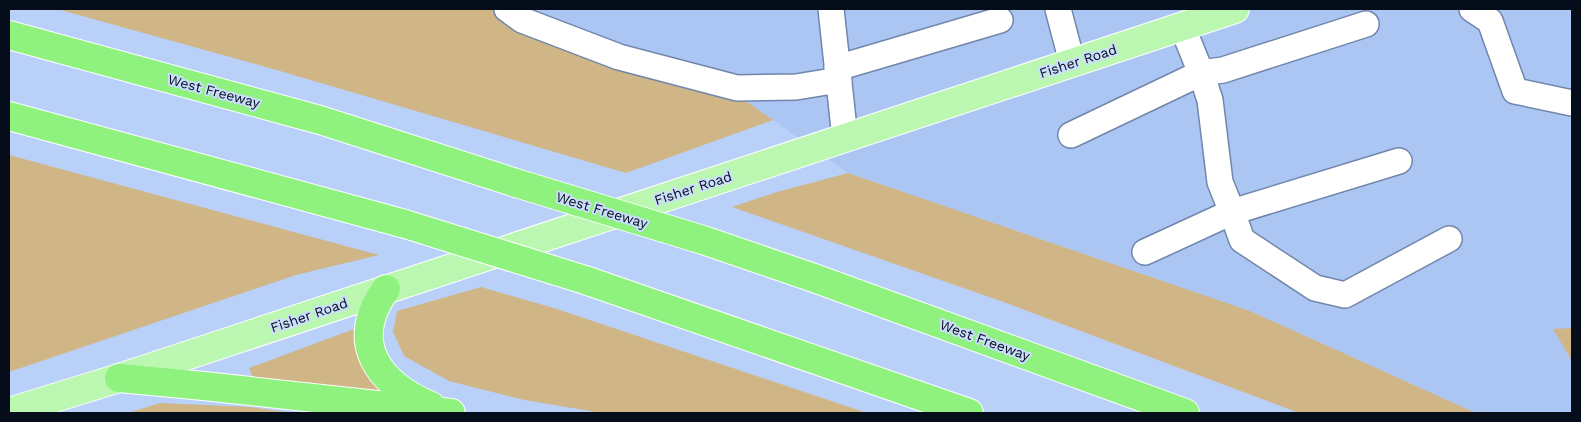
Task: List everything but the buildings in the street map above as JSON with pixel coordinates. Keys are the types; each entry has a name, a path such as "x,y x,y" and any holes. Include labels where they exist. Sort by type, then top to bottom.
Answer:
{"highway":[{"name":"West Freeway","path":"9,35 320,120 516,183 703,240 814,278 1185,413"},
{"path":"9,116 406,224 585,280 968,413"},
{"path":"386,289 376,302 370,316 368,332 370,348 376,362 384,376 397,388 415,399 449,413"},
{"path":"119,378 449,413"}],"main road":[{"name":"Fisher Road","path":"9,412 119,378 845,138 1072,62 1190,19 1235,9"}],"lane":[{"path":"507,9 522,20 619,57 737,88 796,87 1000,20"},
{"path":"831,9 845,138"},
{"path":"1058,9 1072,62"},
{"path":"1488,13 1515,91 1572,103"},
{"path":"1190,19 1201,73 1210,100 1220,182 1242,240 1315,288 1345,295 1449,239"},
{"path":"1071,135 1201,73 1223,70 1366,24"},
{"path":"1146,252 1232,212 1399,161"}],"shaded area":[{"path":"57,9 497,9 732,91 773,120 626,173 280,71"},
{"path":"497,9 1572,9 1572,329 1554,329 1572,361 1572,413 1476,413 1250,311 848,173 732,91"},
{"path":"9,155 379,255 296,275 9,372"},
{"path":"848,173 1250,311 1476,413 1299,413 1009,304 732,207 777,192"},
{"path":"481,287 557,309 867,413 602,413 524,400 449,381 404,356 393,332 397,311"},
{"path":"1572,328 1572,361 1553,329"},
{"path":"354,329 361,364 382,394 253,378 249,368"},
{"path":"160,403 250,407 292,413 128,413"}]}
